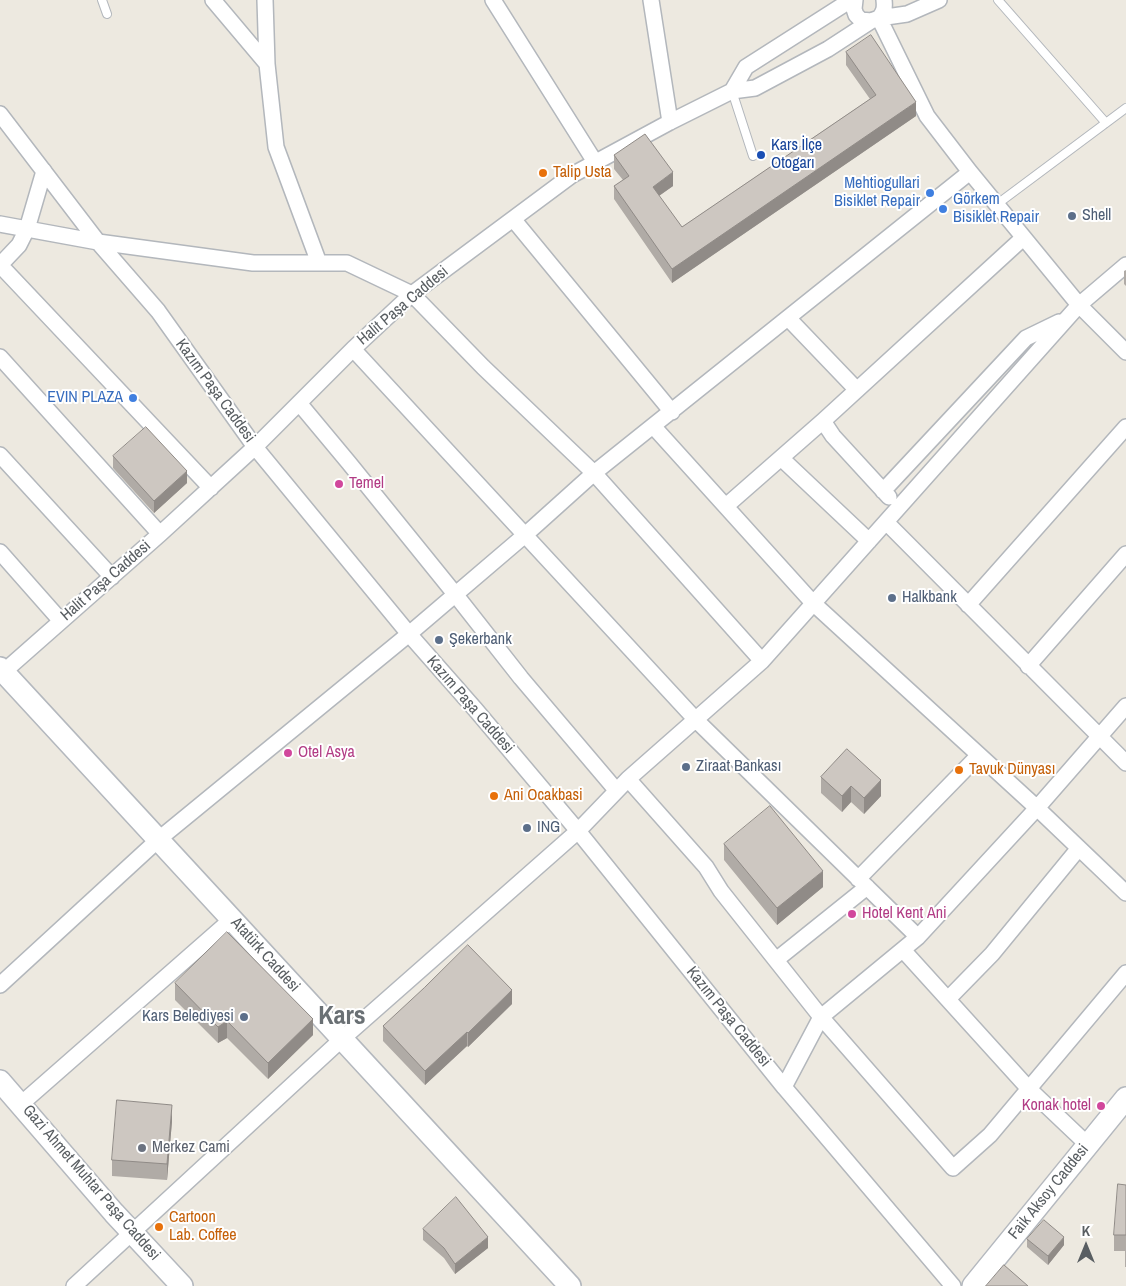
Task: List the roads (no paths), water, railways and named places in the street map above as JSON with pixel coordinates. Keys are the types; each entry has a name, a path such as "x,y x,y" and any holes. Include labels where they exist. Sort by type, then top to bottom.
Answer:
{"street":[{"path":"213,0 267,64"},
{"path":"265,0 267,64 276,147 319,263"},
{"path":"493,0 595,162"},
{"path":"651,0 670,122"},
{"path":"732,91 746,67 851,0"},
{"path":"855,0 854,9 856,15 861,20 875,20 907,14 939,0"},
{"path":"875,20 883,13 884,0"},
{"path":"875,20 927,116 996,205 1078,305 1126,352"},
{"name":"Halit Paşa Caddesi","path":"1,672 61,622 211,488 412,294 512,219 572,175 595,162 732,91 755,88 828,49 875,20"},
{"name":"Kazım Paşa Caddesi","path":"0,114 98,242 158,311 255,447 409,634 578,831 784,1087 953,1286"},
{"path":"44,171 28,229 19,245 0,265 211,488"},
{"path":"0,985 158,839 409,634 594,473 970,172"},
{"path":"512,219 672,412"},
{"path":"0,224 98,242 253,263 347,263 412,294 483,367 594,473 762,661"},
{"path":"726,506 823,421 1023,238"},
{"path":"74,1286 342,1039 578,831 628,779 762,661 1078,305 1126,265"},
{"path":"788,318 857,390"},
{"path":"883,492 1026,338 1068,318"},
{"path":"353,349 696,720 918,937"},
{"path":"0,358 160,534"},
{"path":"299,403 521,678 616,790"},
{"path":"823,421 833,436 898,508"},
{"path":"653,426 813,603 1037,808 1126,893"},
{"path":"968,605 1126,427"},
{"path":"0,455 112,577"},
{"path":"781,458 869,541"},
{"path":"886,522 1126,763"},
{"path":"0,552 61,622"},
{"path":"1028,666 1126,554"},
{"name":"Atatürk Caddesi","path":"1,672 158,839 570,1286"},
{"path":"784,1087 821,1016 918,937 1037,808 1126,706"},
{"path":"776,960 862,883 979,755"},
{"path":"628,779 706,867 720,891 821,1016 953,1168 990,1135 1126,973"},
{"path":"948,999 992,954 1079,848"},
{"path":"21,1104 232,919"},
{"path":"902,950 1029,1089 1088,1145"},
{"name":"Gazi Ahmet Muhtar Paşa Caddesi","path":"0,1080 132,1232 182,1286"},
{"name":"Faik Aksoy Caddesi","path":"973,1286 1126,1098"}],"lane":[{"path":"102,0 107,14"},
{"path":"998,0 1106,123"},
{"path":"732,91 754,156"},
{"path":"996,205 1126,108"}],"place":[{"name":"Kars İlçe Otogarı","path":"761,155"},
{"name":"Talip Usta","path":"543,173"},
{"name":"Mehtiogullari Bisiklet Repair","path":"930,193"},
{"name":"Görkem Bisiklet Repair","path":"943,209"},
{"name":"Shell","path":"1072,216"},
{"name":"EVIN PLAZA","path":"133,398"},
{"name":"Temel","path":"339,484"},
{"name":"Halkbank","path":"892,598"},
{"name":"Şekerbank","path":"439,640"},
{"name":"Otel Asya","path":"288,753"},
{"name":"Ziraat Bankası","path":"686,767"},
{"name":"Tavuk Dünyası","path":"959,770"},
{"name":"Ani Ocakbasi","path":"494,796"},
{"name":"ING","path":"527,828"},
{"name":"Hotel Kent Ani","path":"852,914"},
{"name":"Kars Belediyesi","path":"244,1017"},
{"name":"Konak hotel","path":"1101,1106"},
{"name":"Merkez Cami","path":"142,1148"},
{"name":"Cartoon Lab. Coffee","path":"159,1227"}],"district":[{"name":"Kars","path":"342,1017"}]}
